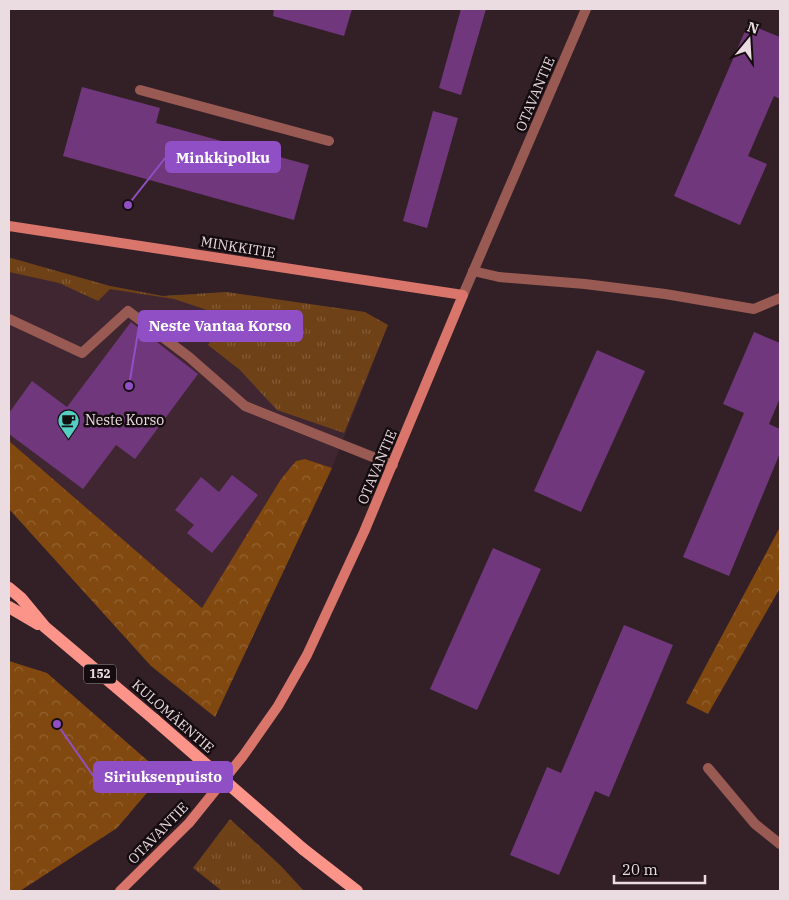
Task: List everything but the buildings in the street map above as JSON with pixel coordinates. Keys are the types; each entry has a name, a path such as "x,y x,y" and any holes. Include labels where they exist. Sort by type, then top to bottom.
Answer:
{"main road":[{"name":"MINKKITIE","path":"9,226 463,295"},
{"name":"OTAVANTIE","path":"120,891 189,823 243,756 278,706 307,656 393,466 463,295"},
{"name":"KULOMÄENTIE","path":"9,588 21,598 45,628"},
{"name":"KULOMÄENTIE","path":"9,607 45,628 303,848 357,891"},
{"name":"KULOMÄENTIE","path":"303,848 347,891"}],"street":[{"name":"OTAVANTIE","path":"463,295 586,9"},
{"path":"140,90 329,141"},
{"path":"473,271 499,277 615,288 754,308 780,298"},
{"path":"9,319 82,353 128,311 189,357 246,406 393,466"},
{"path":"708,768 755,824 780,844"}],"shaded area":[{"path":"9,259 110,286 163,296 226,292 365,312 388,325 332,468 305,459 296,461 281,479 203,609 9,441"}],"green space":[{"path":"9,259 110,286 163,296 226,292 365,312 388,325 344,433 277,410 240,370 208,345 225,316 174,299 110,289 98,301 59,283 9,272"},
{"path":"9,441 202,608 281,479 296,461 305,459 332,468 215,717 151,666 9,509"},
{"path":"780,527 780,588 708,714 686,703"},
{"path":"9,661 47,673 163,774 117,828 20,891 9,891"},
{"path":"230,819 281,866 304,891 222,891 193,868"}],"place":[{"name":"Minkkipolku","path":"128,205"},
{"name":"Neste Vantaa Korso","path":"129,386"},
{"name":"Neste Korso","path":"69,439"},
{"name":"Siriuksenpuisto","path":"57,724"}]}
